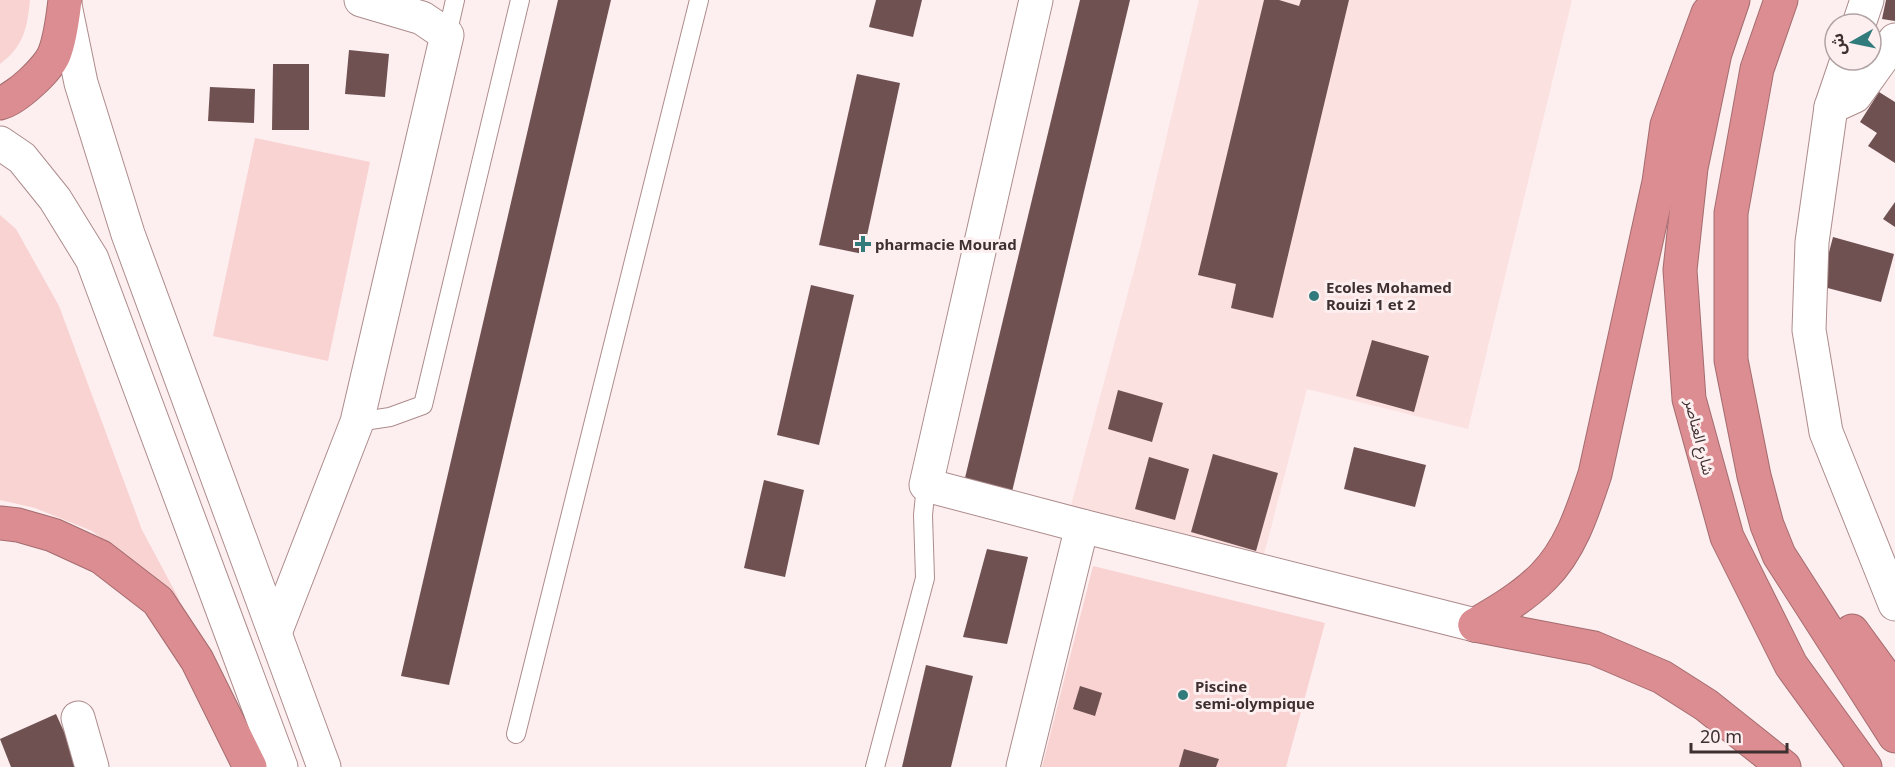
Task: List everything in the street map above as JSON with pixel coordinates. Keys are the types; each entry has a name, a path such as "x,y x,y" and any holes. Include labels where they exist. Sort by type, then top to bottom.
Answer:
{"highway":[{"path":"1475,625 1511,603 1544,576 1564,548 1579,521 1598,463 1659,182 1667,124 1713,0"},
{"name":"شارع العناصر","path":"1733,0 1715,53 1691,168 1680,270 1689,399 1727,537 1791,665 1865,767"},
{"path":"1780,0 1757,69 1731,213 1731,360 1754,477 1767,525 1779,555 1895,736"},
{"path":"0,103 6,102 32,82 55,54 65,2"},
{"path":"0,523 18,525 53,535 101,556 158,601 197,660 250,767"},
{"path":"1779,555 1819,586 1895,690"},
{"path":"1475,625 1594,648 1662,677 1706,705 1784,767"}],"street":[{"path":"275,633 357,422 447,34 422,18 361,0"},
{"path":"1036,0 926,485 1475,625"},
{"path":"65,2 81,83 128,234 324,767"},
{"path":"1830,107 1855,96 1895,40"},
{"path":"1843,72 1830,107 1812,242 1809,330 1826,432 1895,604"},
{"path":"0,143 22,158 55,199 92,259 281,767"},
{"path":"1023,767 1082,526"},
{"path":"78,718 92,767"}],"lane":[{"path":"447,34 455,0"},
{"path":"357,422 390,417 423,405 520,0"},
{"path":"516,734 699,0"},
{"path":"875,767 925,578 923,515 926,485"}],"shaded area":[{"path":"0,0 30,0 23,36 14,50 0,64"},
{"name":"Ecoles Mohamed Rouizi 1 et 2","path":"1199,0 1572,0 1468,429 1307,389 1262,562 1070,509 1141,244"},
{"path":"255,138 370,162 328,361 213,336"},
{"path":"0,215 16,229 59,306 142,530 180,601 92,531 35,508 0,500"},
{"name":"Piscine semi-olympique","path":"1093,566 1325,623 1286,767 1042,767"}],"building":[{"path":"558,0 611,0 449,685 401,676"},
{"path":"876,0 922,0 913,37 869,27"},
{"path":"1080,0 1130,0 1011,496 964,482"},
{"path":"1264,0 1279,0 1299,6 1301,0 1349,0 1273,318 1231,308 1236,284 1198,275"},
{"path":"1886,0 1895,0 1895,21 1883,19"},
{"path":"349,50 389,54 385,97 345,94"},
{"path":"273,64 309,64 309,130 272,130"},
{"path":"857,74 900,83 863,254 819,245"},
{"path":"210,87 255,89 254,123 208,121"},
{"path":"1879,92 1895,102 1895,163 1868,146 1877,133 1860,122"},
{"path":"1895,202 1895,227 1883,219"},
{"path":"1833,237 1894,254 1881,302 1820,286"},
{"path":"811,285 854,295 819,445 777,435"},
{"path":"1372,340 1429,356 1414,412 1356,396"},
{"path":"1118,390 1163,403 1152,442 1108,429"},
{"path":"1354,447 1426,465 1415,507 1344,489"},
{"path":"1213,454 1278,473 1256,551 1191,532"},
{"path":"1149,457 1189,469 1175,520 1135,509"},
{"path":"764,480 804,490 785,577 744,568"},
{"path":"987,549 1028,557 1007,644 963,637"},
{"path":"926,665 973,676 951,767 902,767"},
{"path":"1080,686 1102,693 1095,716 1073,709"},
{"path":"56,714 80,767 11,767 0,739"},
{"path":"1184,749 1219,759 1216,767 1179,767"}],"place":[{"name":"pharmacie Mourad","path":"863,244"},
{"name":"Ecoles Mohamed Rouizi 1 et 2","path":"1314,296"},
{"name":"Piscine semi-olympique","path":"1183,695"}]}
